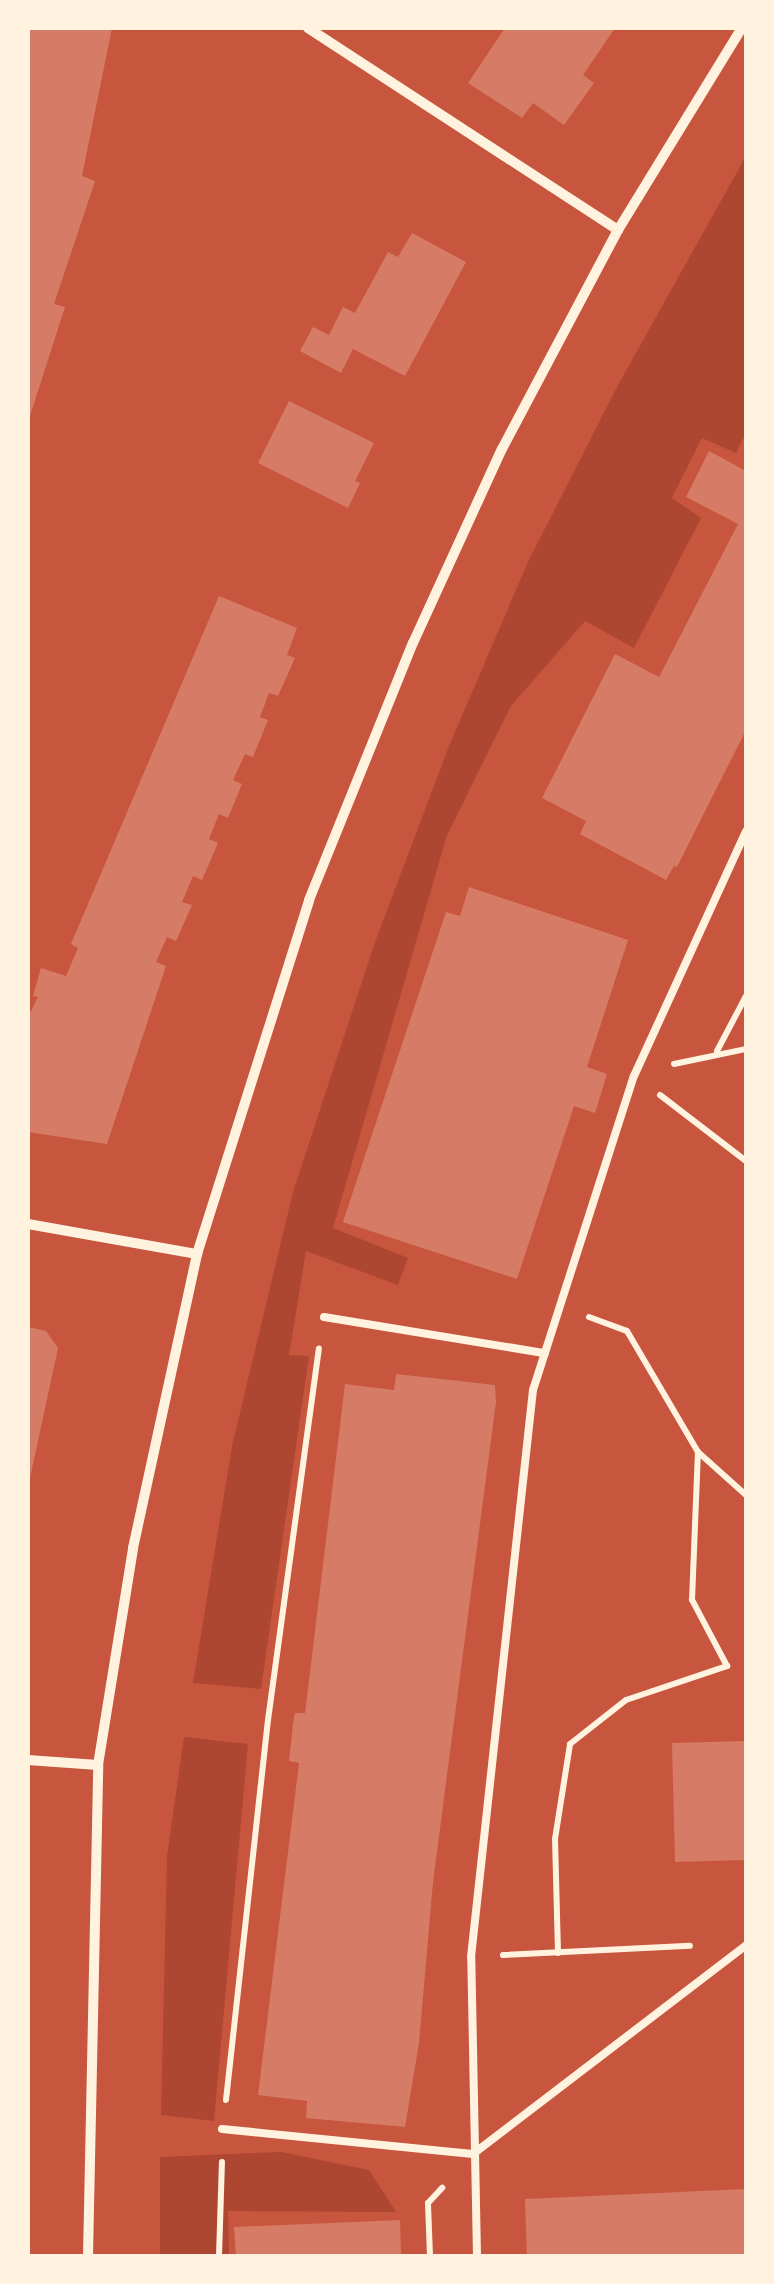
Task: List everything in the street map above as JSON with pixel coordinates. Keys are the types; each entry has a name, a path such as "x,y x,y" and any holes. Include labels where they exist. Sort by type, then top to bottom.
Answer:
{"street":[{"path":"308,28 618,230"},
{"path":"88,2256 98,1766 133,1548 197,1254 256,1058 356,778 486,482 618,230 742,28"},
{"path":"28,1224 197,1254"},
{"path":"28,1760 98,1766"}],"lane":[{"path":"476,2256 471,1956 532,1390 634,1076 746,831"},
{"path":"324,1317 545,1353"},
{"path":"222,2128 473,2154 746,1944"}],"path":[{"path":"717,1052 746,996"},
{"path":"634,1076 717,1052 746,1049"},
{"path":"634,1076 746,1161"},
{"path":"560,1307 627,1331 698,1452 746,1495"},
{"path":"220,2256 222,2128 268,1720 324,1317"},
{"path":"558,1953 555,1839 570,1744 626,1700 727,1666 692,1600 698,1452"},
{"path":"471,1956 709,1946"}],"shaded area":[{"path":"746,156 746,432 736,453 702,438 672,498 701,518 634,648 585,621 511,706 447,835 333,1228 408,1258 398,1285 306,1251 289,1355 309,1356 261,1689 193,1683 232,1446 293,1192 375,942 449,746 527,564 617,387"},
{"path":"184,1737 248,1744 214,2121 161,2115 167,1856"},
{"path":"281,2152 369,2170 396,2212 228,2211 229,2256 160,2256 160,2157"}],"building":[{"path":"28,28 112,28 82,176 95,181 54,304 65,307 28,422"},
{"path":"505,28 615,28 583,75 594,83 564,125 533,103 522,118 468,83"},
{"path":"412,233 466,262 405,376 353,349 341,373 300,351 313,327 329,335 343,307 355,313 388,252 398,257"},
{"path":"289,401 374,443 355,481 360,483 348,508 258,463"},
{"path":"709,451 746,471 746,730 677,867 666,880 580,834 586,821 542,798 615,654 659,677 738,524 686,497"},
{"path":"219,596 297,628 287,655 295,658 278,696 269,693 260,717 268,720 253,757 245,754 233,780 242,784 228,818 219,814 209,839 218,843 202,880 193,876 182,902 192,905 176,941 167,937 156,962 166,966 107,1144 28,1132 28,1017 38,997 33,996 41,968 66,976 78,948 71,944"},
{"path":"469,887 628,940 587,1067 607,1074 595,1113 574,1106 517,1279 343,1222 446,912 460,916"},
{"path":"28,1327 46,1331 58,1348 29,1483"},
{"path":"396,1374 495,1385 496,1402 433,1882 419,2043 405,2127 306,2118 307,2101 258,2095 299,1763 289,1761 293,1724 295,1713 305,1713 345,1384 394,1390"},
{"path":"746,1741 746,1860 675,1862 672,1743"},
{"path":"746,2189 746,2256 527,2256 525,2199"},
{"path":"400,2220 401,2256 236,2256 234,2227"}]}
